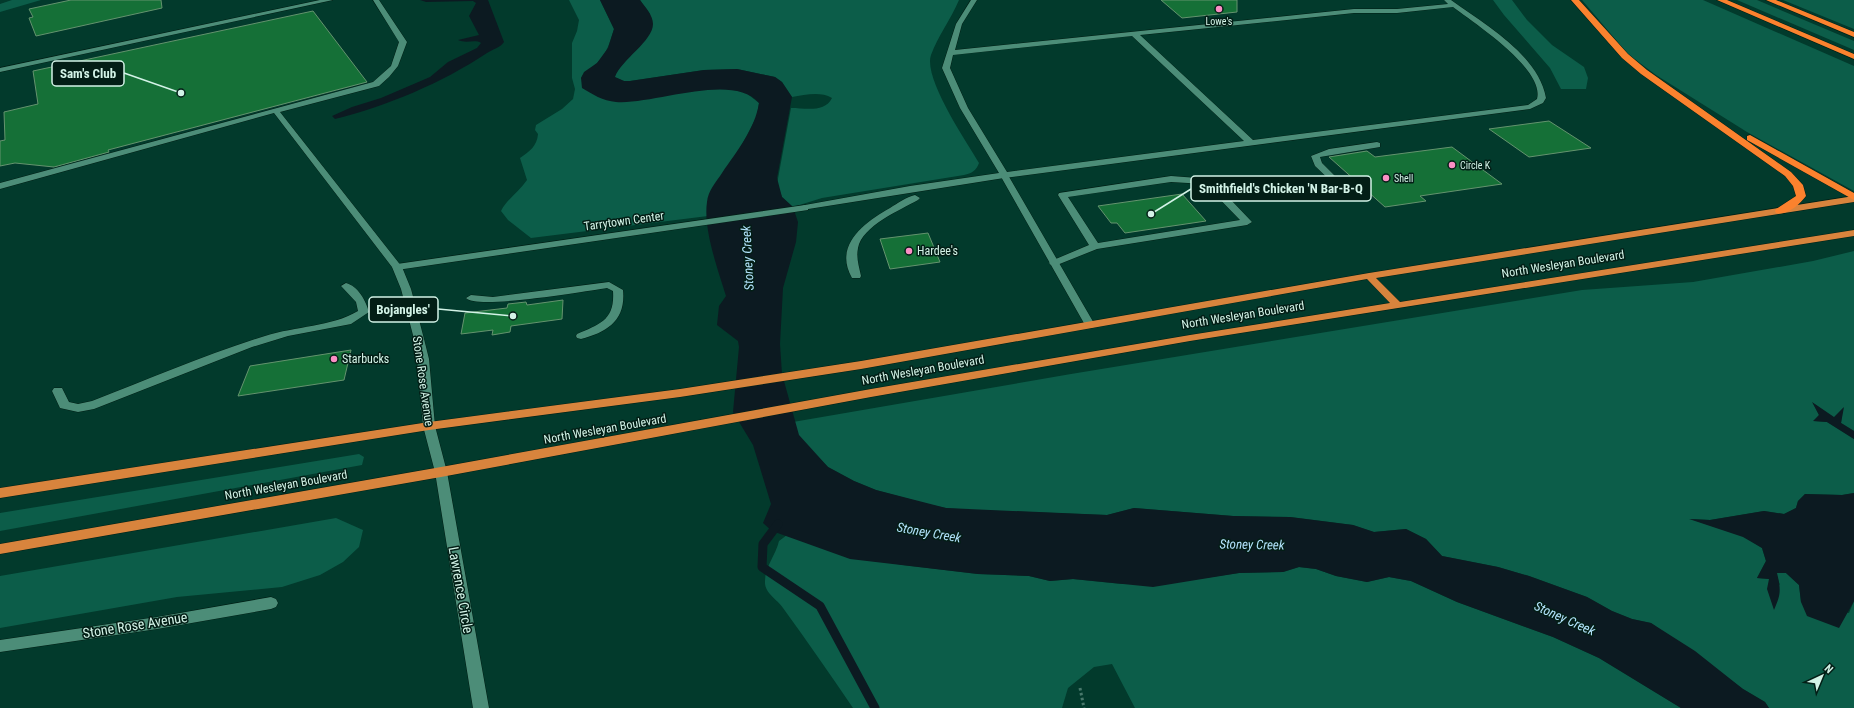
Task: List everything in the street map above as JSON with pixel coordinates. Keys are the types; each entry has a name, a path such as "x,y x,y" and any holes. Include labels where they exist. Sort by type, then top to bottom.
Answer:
{"highway":[{"path":"1575,0 1625,56 1644,72 1771,161 1798,185 1801,196 1798,201 1780,211"},
{"path":"1721,0 1854,57"},
{"path":"1770,0 1854,35"},
{"path":"1693,106 1854,198"},
{"name":"North Wesleyan Boulevard","path":"0,493 429,426 680,393 861,365 1369,276 1854,198"},
{"name":"North Wesleyan Boulevard","path":"0,549 678,430 871,393 1190,338 1397,304 1854,234"},
{"path":"1369,276 1397,304"}],"street":[{"path":"0,70 244,16 330,0"},
{"path":"0,186 215,128 275,110 376,84 387,77 394,68 400,57 403,42 376,0"},
{"path":"974,0 959,24 946,68 964,108 1090,325"},
{"path":"1447,0 1455,5"},
{"path":"950,53 1135,35 1354,11 1397,11 1455,5"},
{"name":"Tarrytown Center","path":"397,267 805,208 910,189 1530,108 1540,101 1542,98 1540,86 1526,62 1492,33 1455,5"},
{"path":"1135,35 1252,144"},
{"path":"275,110 397,267"},
{"path":"1337,182 1318,164 1315,156 1330,152 1377,145"},
{"path":"1054,263 1096,246 1247,222 1208,181 1171,179 1062,195 1096,246"},
{"path":"856,276 852,256 859,233 874,221 915,198"},
{"name":"Stone Rose Avenue","path":"397,267 406,289 423,359 429,426 441,472"},
{"path":"471,298 493,300 603,285 609,285 618,290 620,303 616,315 608,325 581,336"},
{"path":"58,391 64,405 78,408 94,405 248,345 286,333 347,322 364,312 361,301 346,286"},
{"name":"Lawrence Circle","path":"441,472 481,708"},
{"name":"Stone Rose Avenue","path":"0,646 157,623 271,603"}],"path":[{"path":"1080,688 1084,708"}],"green space":[{"path":"12,0 41,0 0,12 0,4"},
{"path":"569,0 600,0 614,29 608,47 603,56 581,78 722,88 745,92 759,103 757,116 707,211 708,216 531,238 508,220 501,211 506,203 527,180 520,158 535,145 538,134 535,130 536,125 562,109 573,99 575,89 572,78 572,43 577,31 579,20"},
{"path":"640,0 959,0 934,48 931,55 930,65 939,93 979,163 978,166 973,171 964,175 822,198 793,207 782,197 777,184 791,108 820,108 829,103 832,98 817,94 792,97 782,82 775,77 737,69 704,70 630,81 624,81 614,77 619,68 646,39 650,14"},
{"path":"1493,0 1512,0 1527,20 1552,45 1584,67 1588,78 1586,89 1561,89 1550,68 1504,15"},
{"path":"1582,0 1703,0 1854,66 1854,191 1747,132 1656,75 1628,54"},
{"path":"1737,0 1757,0 1854,41 1854,50"},
{"path":"1783,0 1854,0 1854,29"},
{"path":"1854,251 1854,431 1841,423 1843,408 1834,418 1813,403 1819,415 1814,421 1827,422 1854,439 1854,493 1842,495 1805,494 1798,501 1796,508 1784,514 1764,511 1710,520 1691,519 1743,536 1762,548 1766,561 1757,578 1770,579 1780,585 1776,573 1786,573 1799,585 1801,602 1849,613 1854,601 1854,708 1769,708 1765,702 1743,689 1651,623 1632,619 1612,611 1587,597 1529,576 1498,567 1442,556 1426,539 1406,529 1374,532 1353,525 1290,517 1233,516 1134,508 1107,515 946,508 876,490 854,481 828,467 798,435 793,422 1071,374 1582,290 1693,282 1813,261"},
{"path":"359,454 364,457 362,465 0,531 0,513"},
{"path":"336,518 363,530 359,547 343,562 320,575 282,587 177,597 0,628 0,576"},
{"path":"787,535 836,553 903,565 978,574 1029,576 1050,581 1073,579 1122,584 1184,581 1239,573 1283,572 1299,567 1316,569 1336,576 1367,582 1389,577 1411,581 1457,602 1553,637 1599,658 1681,708 1135,708 1112,664 1094,667 1068,688 1062,708 853,708 783,608 771,596 765,585 765,576 779,541"}],"water":[{"path":"420,0 488,0 504,42 470,64 433,84 355,114 335,119 332,116 352,107 381,98 430,77 448,62 477,48 481,43 476,41 464,42 458,40 479,35 469,16 476,3 473,1 426,2"},
{"name":"Stoney Creek","path":"600,0 640,0 652,17 653,21 652,30 648,37 623,64 615,77 624,81 630,81 704,70 737,69 775,77 782,82 792,97 777,178 782,197 793,207 798,222 796,242 783,288 780,344 782,374 799,435 828,467 854,481 876,490 946,508 1107,515 1134,508 1233,516 1290,517 1353,525 1374,532 1406,529 1426,539 1442,556 1498,567 1529,576 1587,597 1612,611 1632,619 1651,623 1695,651 1743,689 1765,702 1769,708 1681,708 1599,658 1553,637 1457,602 1411,581 1389,577 1367,582 1336,576 1316,569 1299,567 1283,572 1239,573 1153,587 1073,579 1050,581 1029,576 978,574 850,559 772,531 763,523 771,504 753,445 733,412 739,347 738,341 717,325 719,306 726,296 715,262 709,237 706,213 707,202 711,190 739,148 754,122 759,103 747,94 731,90 692,92 632,102 616,102 602,99 582,88 581,78 584,72 597,63 608,48 614,29"},
{"path":"1812,402 1834,417 1844,407 1841,423 1854,431 1854,439 1827,422 1813,421 1819,415"},
{"path":"1854,493 1854,601 1839,628 1807,616 1801,602 1799,585 1786,573 1777,573 1780,592 1774,610 1767,589 1769,579 1757,578 1766,561 1762,548 1743,537 1689,519 1710,520 1764,511 1784,514 1796,508 1798,501 1805,494 1842,495"}],"building":[{"path":"71,0 161,0 162,8 36,36 29,18 33,17 29,9"},
{"path":"1161,0 1237,0 1237,12 1182,18"},
{"path":"313,11 367,82 108,150 109,152 54,167 15,163 0,166 0,141 5,140 4,112 38,104 33,71"},
{"path":"1549,121 1591,148 1529,157 1489,129"},
{"name":"Shell","path":"1452,147 1502,184 1420,196 1426,201 1385,207 1329,157 1367,151 1375,157"},
{"path":"1182,194 1206,221 1125,233 1117,223 1111,223 1098,206"},
{"name":"Hardee's","path":"928,233 940,262 890,269 880,239"},
{"path":"563,300 562,319 511,326 510,332 492,335 493,330 461,334 465,313 507,308 508,304 526,302 527,305"},
{"path":"351,350 344,380 238,396 250,366"}],"waterway":[{"path":"778,524 763,544 762,567 820,606 875,708"}],"place":[{"name":"Lowe's","path":"1219,9"},
{"name":"Sam's Club","path":"181,93"},
{"name":"Circle K","path":"1452,165"},
{"name":"Shell","path":"1386,178"},
{"name":"Smithfield's Chicken 'N Bar-B-Q","path":"1151,214"},
{"name":"Hardee's","path":"909,251"},
{"name":"Bojangles'","path":"513,316"},
{"name":"Starbucks","path":"334,359"}]}
